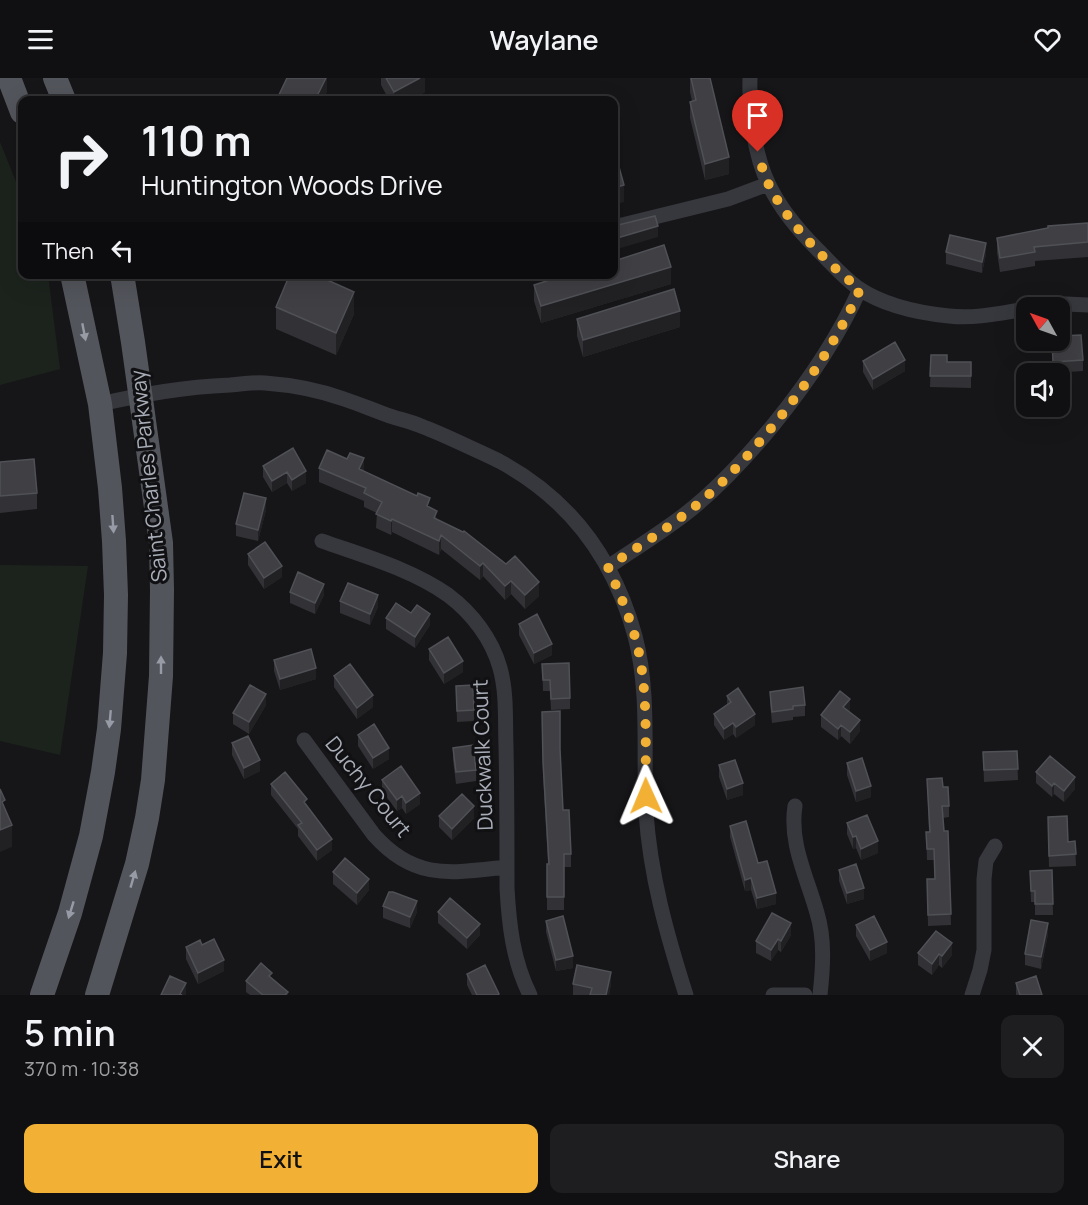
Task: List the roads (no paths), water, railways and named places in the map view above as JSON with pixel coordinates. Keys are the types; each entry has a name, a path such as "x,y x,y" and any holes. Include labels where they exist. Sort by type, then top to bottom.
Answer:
{"main road":[{"path":"9,78 18,102"},
{"path":"55,78 62,96"},
{"name":"Saint Charles Parkway","path":"42,995 70,913 91,836 104,772 115,653 116,595 110,488 100,405 73,279"},
{"name":"Saint Charles Parkway","path":"97,995 137,864 147,818 153,780 161,676 161,543 134,342 123,279"}],"street":[{"path":"750,78 753,129 768,184 779,203 800,230 844,276 860,289 906,308 951,317 993,315 1016,311"},
{"path":"618,226 728,198 768,184"},
{"path":"608,567 685,515 722,483 749,455 809,379 850,312 860,289"},
{"path":"1070,304 1088,305"},
{"path":"100,405 140,395 198,386 262,383 284,385 334,396 420,425 499,461 546,492 564,509 583,529 608,567 624,604 640,658 644,695 646,812 649,839 660,905 686,995"},
{"name":"Duckwalk Court","path":"322,541 430,583 467,612 482,628 492,646 501,669 505,700 508,916 512,945 522,981 530,995"},
{"name":"Duchy Court","path":"304,740 374,835 395,855 415,866 438,872 507,867"},
{"path":"795,806 793,818 797,849 818,914 822,934 823,969 820,995"},
{"path":"972,995 984,950 986,861 995,846"},
{"path":"773,995 805,995"}]}
